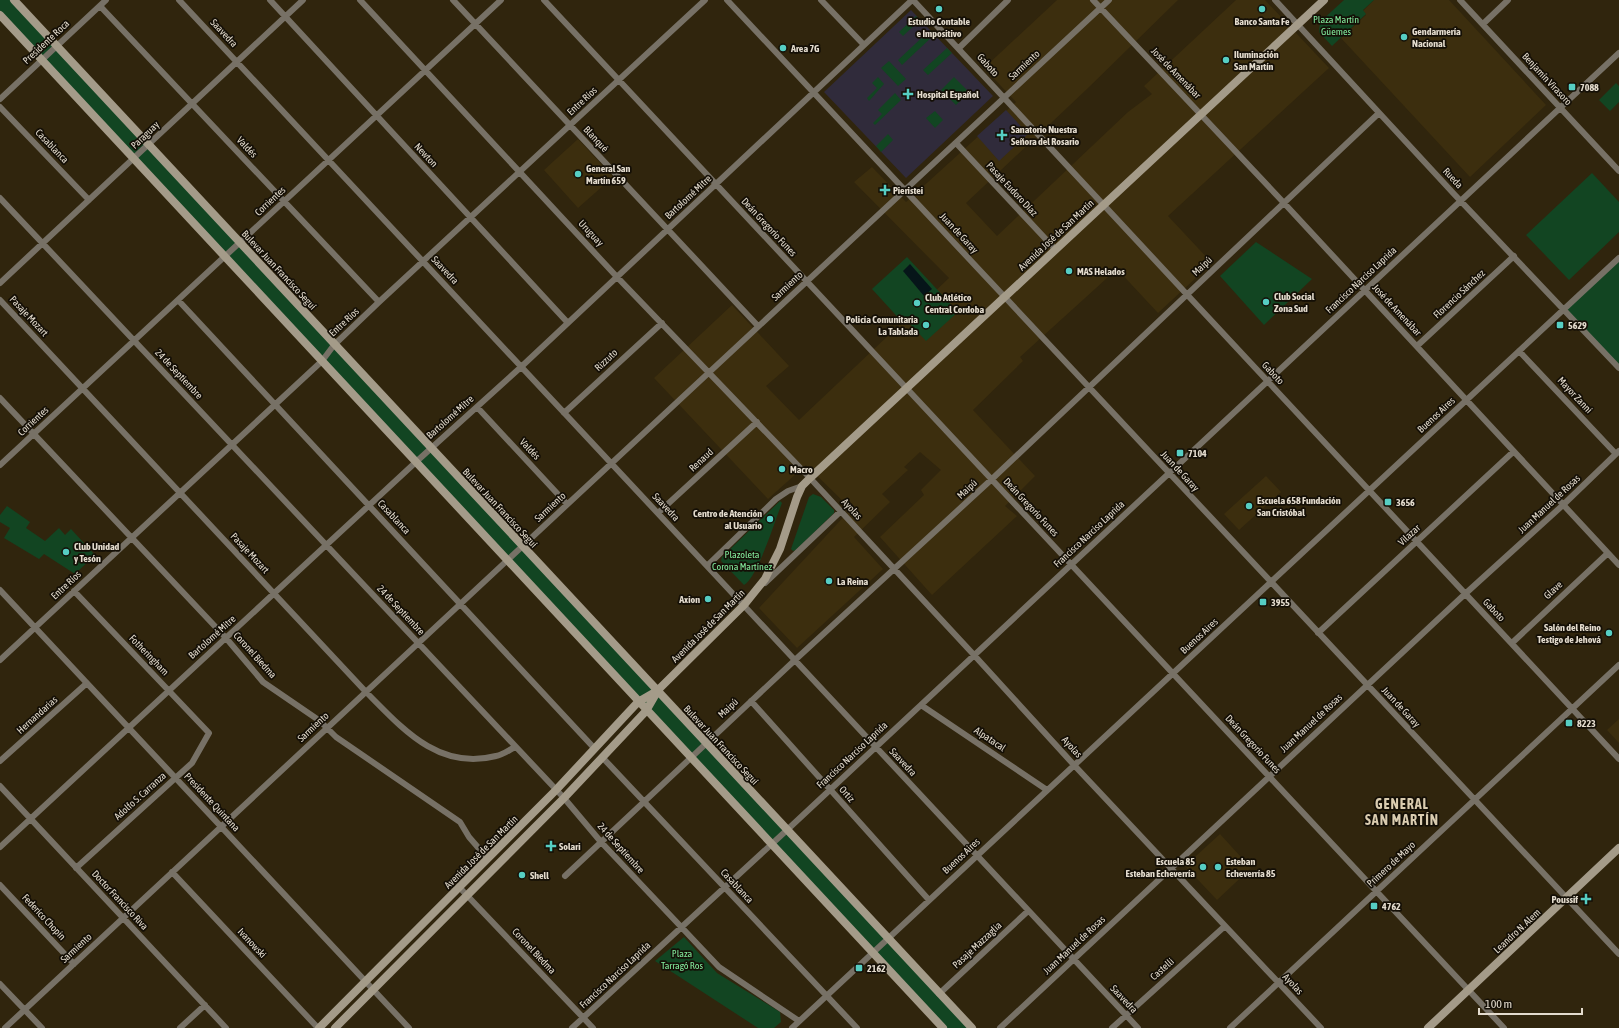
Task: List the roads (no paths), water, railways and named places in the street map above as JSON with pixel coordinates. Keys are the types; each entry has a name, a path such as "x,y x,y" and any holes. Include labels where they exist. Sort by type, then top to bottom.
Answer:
{"main road":[{"name":"Bulevar Juan Francisco Seguí","path":"14,0 972,1028"},
{"name":"Avenida José de San Martín","path":"318,1028 460,888 556,790 638,702 657,691 744,605 756,591 773,565 796,497 802,486 906,387 1324,0"},
{"path":"0,15 417,461 646,711 943,1028"},
{"name":"Avenida José de San Martín","path":"335,1028 564,798 646,711 657,691"},
{"name":"Leandro N. Alem","path":"1428,1028 1619,848"}],"street":[{"name":"Presidente Roca","path":"0,99 106,0"},
{"name":"Saavedra","path":"179,0 1138,1028"},
{"name":"Newton","path":"270,0 568,323"},
{"name":"Paraguay","path":"0,283 304,0"},
{"name":"Uruguay","path":"360,0 617,277 810,478"},
{"name":"Blanqué","path":"453,0 758,326"},
{"name":"Corrientes","path":"0,465 501,0"},
{"name":"Deán Gregorio Funes","path":"544,0 1504,1028"},
{"name":"Entre Ríos","path":"0,660 322,361 334,345 705,0"},
{"name":"Juan de Garay","path":"727,0 1619,954"},
{"path":"821,0 864,45"},
{"name":"Bartolomé Mitre","path":"0,847 369,505 521,367 912,0"},
{"name":"Gaboto","path":"912,0 959,48 1267,382 1619,759"},
{"path":"959,48 1008,0"},
{"name":"José de Amenábar","path":"1093,0 1365,290 1619,565"},
{"name":"Sarmiento","path":"5,1028 1109,0"},
{"name":"Rueda","path":"1275,0 1461,201 1619,368"},
{"name":"Benjamín Virasoro","path":"1460,0 1619,171"},
{"path":"1483,24 1508,0"},
{"name":"Valdés","path":"100,6 380,302"},
{"name":"Francisco Narciso Laprida","path":"572,1028 725,888 1619,53"},
{"name":"Casablanca","path":"0,107 89,200"},
{"name":"Maipú","path":"565,876 750,701 992,479 1088,386 1380,113"},
{"name":"Pasaje Eudoro Díaz","path":"956,143 1055,249"},
{"name":"24 de Septiembre","path":"0,198 564,798 601,842 680,928 719,967 799,1021"},
{"name":"Florencio Sánchez","path":"1417,346 1514,256"},
{"name":"Buenos Aires","path":"792,1028 1619,258"},
{"name":"Pasaje Mozart","path":"0,300 366,692 415,739 433,750 451,756 475,759 497,756 515,747"},
{"name":"Casablanca","path":"178,300 595,749"},
{"name":"Rizzuto","path":"564,413 662,323"},
{"name":"Mayor Zanni","path":"1519,350 1618,452"},
{"name":"Coronel Biedma","path":"0,398 226,638 263,682 320,721 336,737 460,822 469,837 488,859"},
{"name":"Valdés","path":"477,407 567,504"},
{"name":"Renaud","path":"658,514 757,422"},
{"name":"Vilazar","path":"1318,633 1513,452"},
{"name":"Juan Manuel de Rosas","path":"1000,1028 1269,776 1563,505 1618,452"},
{"name":"Ayolas","path":"810,478 1074,765 1321,1028"},
{"name":"Avenida José de San Martín","path":"707,566 776,500 788,491 802,486"},
{"name":"Avenida José de San Martín","path":"756,591 841,511"},
{"name":"Glave","path":"1512,643 1608,553"},
{"name":"Presidente Quintana","path":"0,590 409,1028"},
{"name":"Fotheringham","path":"74,591 209,733"},
{"name":"Primero de Mayo","path":"1230,1028 1619,665"},
{"name":"Hernandarias","path":"0,761 87,683"},
{"name":"Ortiz","path":"750,701 929,900"},
{"name":"Alpatacal","path":"921,705 1048,790"},
{"name":"Adolfo S. Carranza","path":"76,868 192,763 209,733"},
{"name":"Casablanca","path":"602,757 857,1028"},
{"name":"Doctor Francisco Riva","path":"0,786 226,1028"},
{"name":"Ivanowski","path":"172,872 318,1028"},
{"name":"Federico Chopin","path":"0,885 74,964"},
{"name":"Coronel Biedma","path":"460,888 593,1028"},
{"name":"Pasaje Mazzaglia","path":"939,994 1028,911"},
{"name":"Castelli","path":"1112,1028 1225,926"},
{"path":"0,984 42,1028"},
{"path":"180,1028 205,1006"}],"place":[{"name":"Estudio Contable e Impositivo","path":"939,9"},
{"name":"Banco Santa Fe","path":"1262,9"},
{"name":"Gendarmería Nacional","path":"1404,37"},
{"name":"Area 7G","path":"783,48"},
{"name":"Iluminación San Martín","path":"1226,60"},
{"name":"7088","path":"1572,87"},
{"name":"Hospital Español","path":"908,94"},
{"name":"Sanatorio Nuestra Señora del Rosario","path":"1002,135"},
{"name":"General San Martín 659","path":"578,174"},
{"name":"Pieristei","path":"885,190"},
{"name":"MAS Helados","path":"1069,271"},
{"name":"Club Social Zona Sud","path":"1266,302"},
{"name":"Club Atlético Central Cordoba","path":"917,303"},
{"name":"Policía Comunitaria La Tablada","path":"926,325"},
{"name":"5629","path":"1560,325"},
{"name":"7104","path":"1180,453"},
{"name":"Macro","path":"782,469"},
{"name":"3656","path":"1388,502"},
{"name":"Escuela 658 Fundación San Cristóbal","path":"1249,506"},
{"name":"Centro de Atención al Usuario","path":"770,519"},
{"name":"Club Unidad y Tesón","path":"66,552"},
{"name":"La Reina","path":"829,581"},
{"name":"Axion","path":"708,599"},
{"name":"3955","path":"1263,602"},
{"name":"Salón del Reino Testigo de Jehová","path":"1609,633"},
{"name":"8223","path":"1569,723"},
{"name":"Solari","path":"551,846"},
{"name":"Escuela 85 Esteban Echeverría","path":"1203,867"},
{"name":"Esteban Echeverría 85","path":"1218,867"},
{"name":"Shell","path":"522,875"},
{"name":"Poussif","path":"1586,899"},
{"name":"4762","path":"1374,906"},
{"name":"2162","path":"859,968"}],"district":[{"name":"GENERAL SAN MARTÍN","path":"1402,812"}],"park label":[{"name":"Plaza Martín Güemes","path":"1336,24"},
{"name":"Plazoleta Corona Martínez","path":"742,560"},
{"name":"Plaza Tarragó Ros","path":"682,958"}]}
